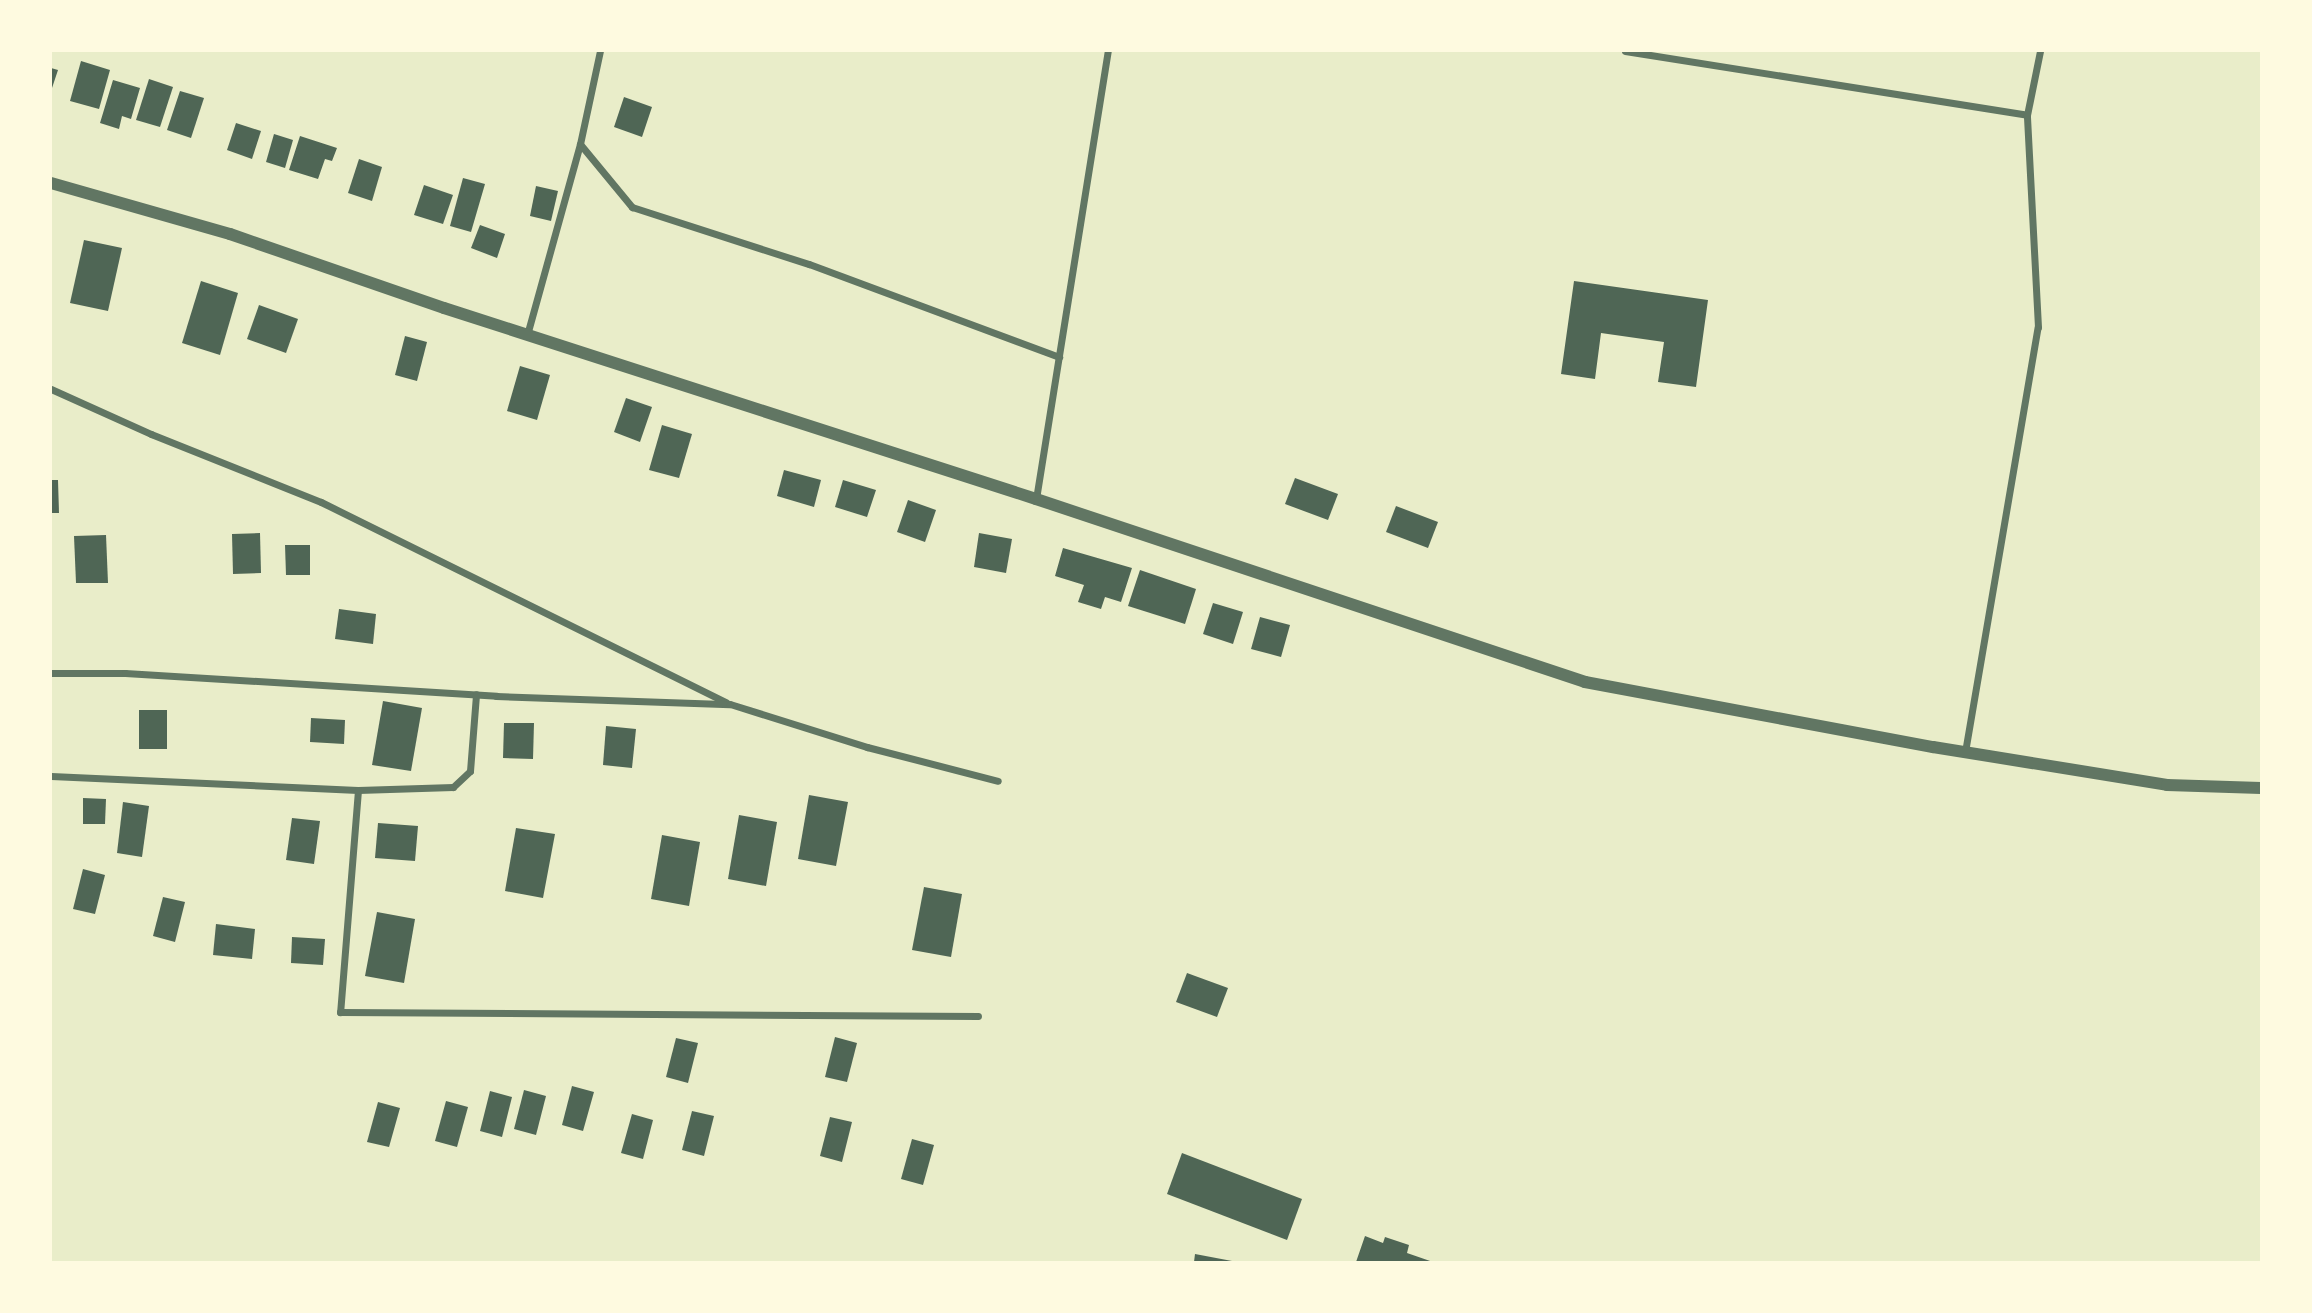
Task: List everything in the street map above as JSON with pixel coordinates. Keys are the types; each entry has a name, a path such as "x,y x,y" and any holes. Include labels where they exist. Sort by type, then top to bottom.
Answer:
{"street":[{"path":"527,335 580,144 600,51"},
{"path":"1036,499 1108,51"},
{"path":"1625,51 2026,115"},
{"path":"1965,752 2038,327 2026,115 2040,51"},
{"path":"580,144 632,207 809,264 1059,357"},
{"path":"51,183 230,234 527,335 1036,499 1585,682 1965,752 2167,785 2261,788"},
{"path":"51,389 151,435 321,502 730,704 867,747 998,781"},
{"path":"51,673 125,673 477,694 730,704"},
{"path":"51,776 358,790 453,787 470,771 477,694"},
{"path":"358,790 340,1012 978,1016"}],"building":[{"path":"81,61 110,70 99,109 70,101"},
{"path":"51,68 58,70 51,91"},
{"path":"149,79 173,87 160,127 136,120"},
{"path":"113,80 140,88 131,119 122,116 119,129 100,123"},
{"path":"180,91 204,98 191,138 167,130"},
{"path":"624,97 652,107 642,137 614,127"},
{"path":"236,123 261,131 252,159 227,150"},
{"path":"274,134 293,140 285,168 266,162"},
{"path":"300,136 337,148 332,161 325,159 318,179 289,170"},
{"path":"359,159 382,167 372,201 348,193"},
{"path":"463,178 485,184 471,232 450,226"},
{"path":"424,185 453,195 443,224 414,215"},
{"path":"536,186 558,191 551,221 530,216"},
{"path":"480,225 505,234 497,258 471,248"},
{"path":"84,240 122,248 108,311 70,303"},
{"path":"201,281 238,293 220,355 182,343"},
{"path":"1574,281 1708,300 1696,387 1658,382 1664,342 1601,333 1595,379 1561,374"},
{"path":"259,305 298,319 286,353 247,339"},
{"path":"405,336 427,342 417,381 395,375"},
{"path":"520,366 550,375 537,420 507,411"},
{"path":"626,398 652,407 640,442 614,432"},
{"path":"662,425 692,434 679,478 649,470"},
{"path":"784,470 821,480 814,507 777,496"},
{"path":"1295,478 1338,494 1328,520 1285,504"},
{"path":"51,480 58,480 59,513 51,513"},
{"path":"843,480 876,490 867,517 835,507"},
{"path":"908,500 936,510 925,542 897,532"},
{"path":"1396,506 1438,522 1428,548 1386,532"},
{"path":"260,533 261,573 233,574 232,534"},
{"path":"979,533 1012,539 1006,573 974,567"},
{"path":"106,535 108,583 76,583 74,536"},
{"path":"285,545 310,545 310,575 286,575"},
{"path":"1063,548 1132,568 1121,602 1105,597 1101,609 1078,602 1084,585 1055,576"},
{"path":"1140,570 1196,589 1185,624 1128,606"},
{"path":"1213,603 1243,612 1233,644 1203,634"},
{"path":"339,609 376,614 373,644 335,639"},
{"path":"1260,617 1290,625 1281,657 1251,649"},
{"path":"383,701 422,708 411,771 372,765"},
{"path":"139,710 167,710 167,749 139,749"},
{"path":"311,718 345,720 344,744 310,742"},
{"path":"504,723 534,723 533,759 503,758"},
{"path":"606,726 636,729 632,768 603,765"},
{"path":"809,795 848,802 836,866 798,859"},
{"path":"83,798 106,799 105,824 83,824"},
{"path":"123,802 149,806 142,857 117,853"},
{"path":"739,815 777,822 766,886 728,879"},
{"path":"292,818 320,821 314,864 286,860"},
{"path":"378,823 418,826 415,861 375,858"},
{"path":"516,828 555,834 543,898 505,891"},
{"path":"662,835 700,842 689,906 651,899"},
{"path":"83,869 105,875 95,914 73,909"},
{"path":"924,887 962,894 951,957 912,950"},
{"path":"163,897 185,902 175,942 153,936"},
{"path":"377,912 415,919 404,983 365,976"},
{"path":"216,924 255,929 252,959 213,955"},
{"path":"292,937 325,939 323,965 291,963"},
{"path":"1187,973 1228,988 1217,1017 1176,1002"},
{"path":"835,1037 857,1043 847,1082 825,1077"},
{"path":"676,1038 698,1043 688,1083 666,1077"},
{"path":"572,1086 594,1092 583,1131 562,1125"},
{"path":"524,1090 546,1096 536,1135 514,1129"},
{"path":"490,1091 512,1097 502,1137 480,1131"},
{"path":"446,1101 468,1107 457,1147 435,1141"},
{"path":"378,1102 400,1108 389,1147 367,1142"},
{"path":"692,1111 714,1116 704,1156 682,1150"},
{"path":"632,1114 653,1120 643,1159 621,1153"},
{"path":"830,1117 852,1122 842,1162 820,1156"},
{"path":"912,1139 934,1145 923,1185 901,1179"},
{"path":"1182,1153 1302,1199 1287,1240 1167,1194"},
{"path":"1365,1236 1383,1243 1385,1237 1409,1245 1407,1253 1433,1262 1356,1262"},
{"path":"1195,1254 1232,1261 1194,1262"}]}
